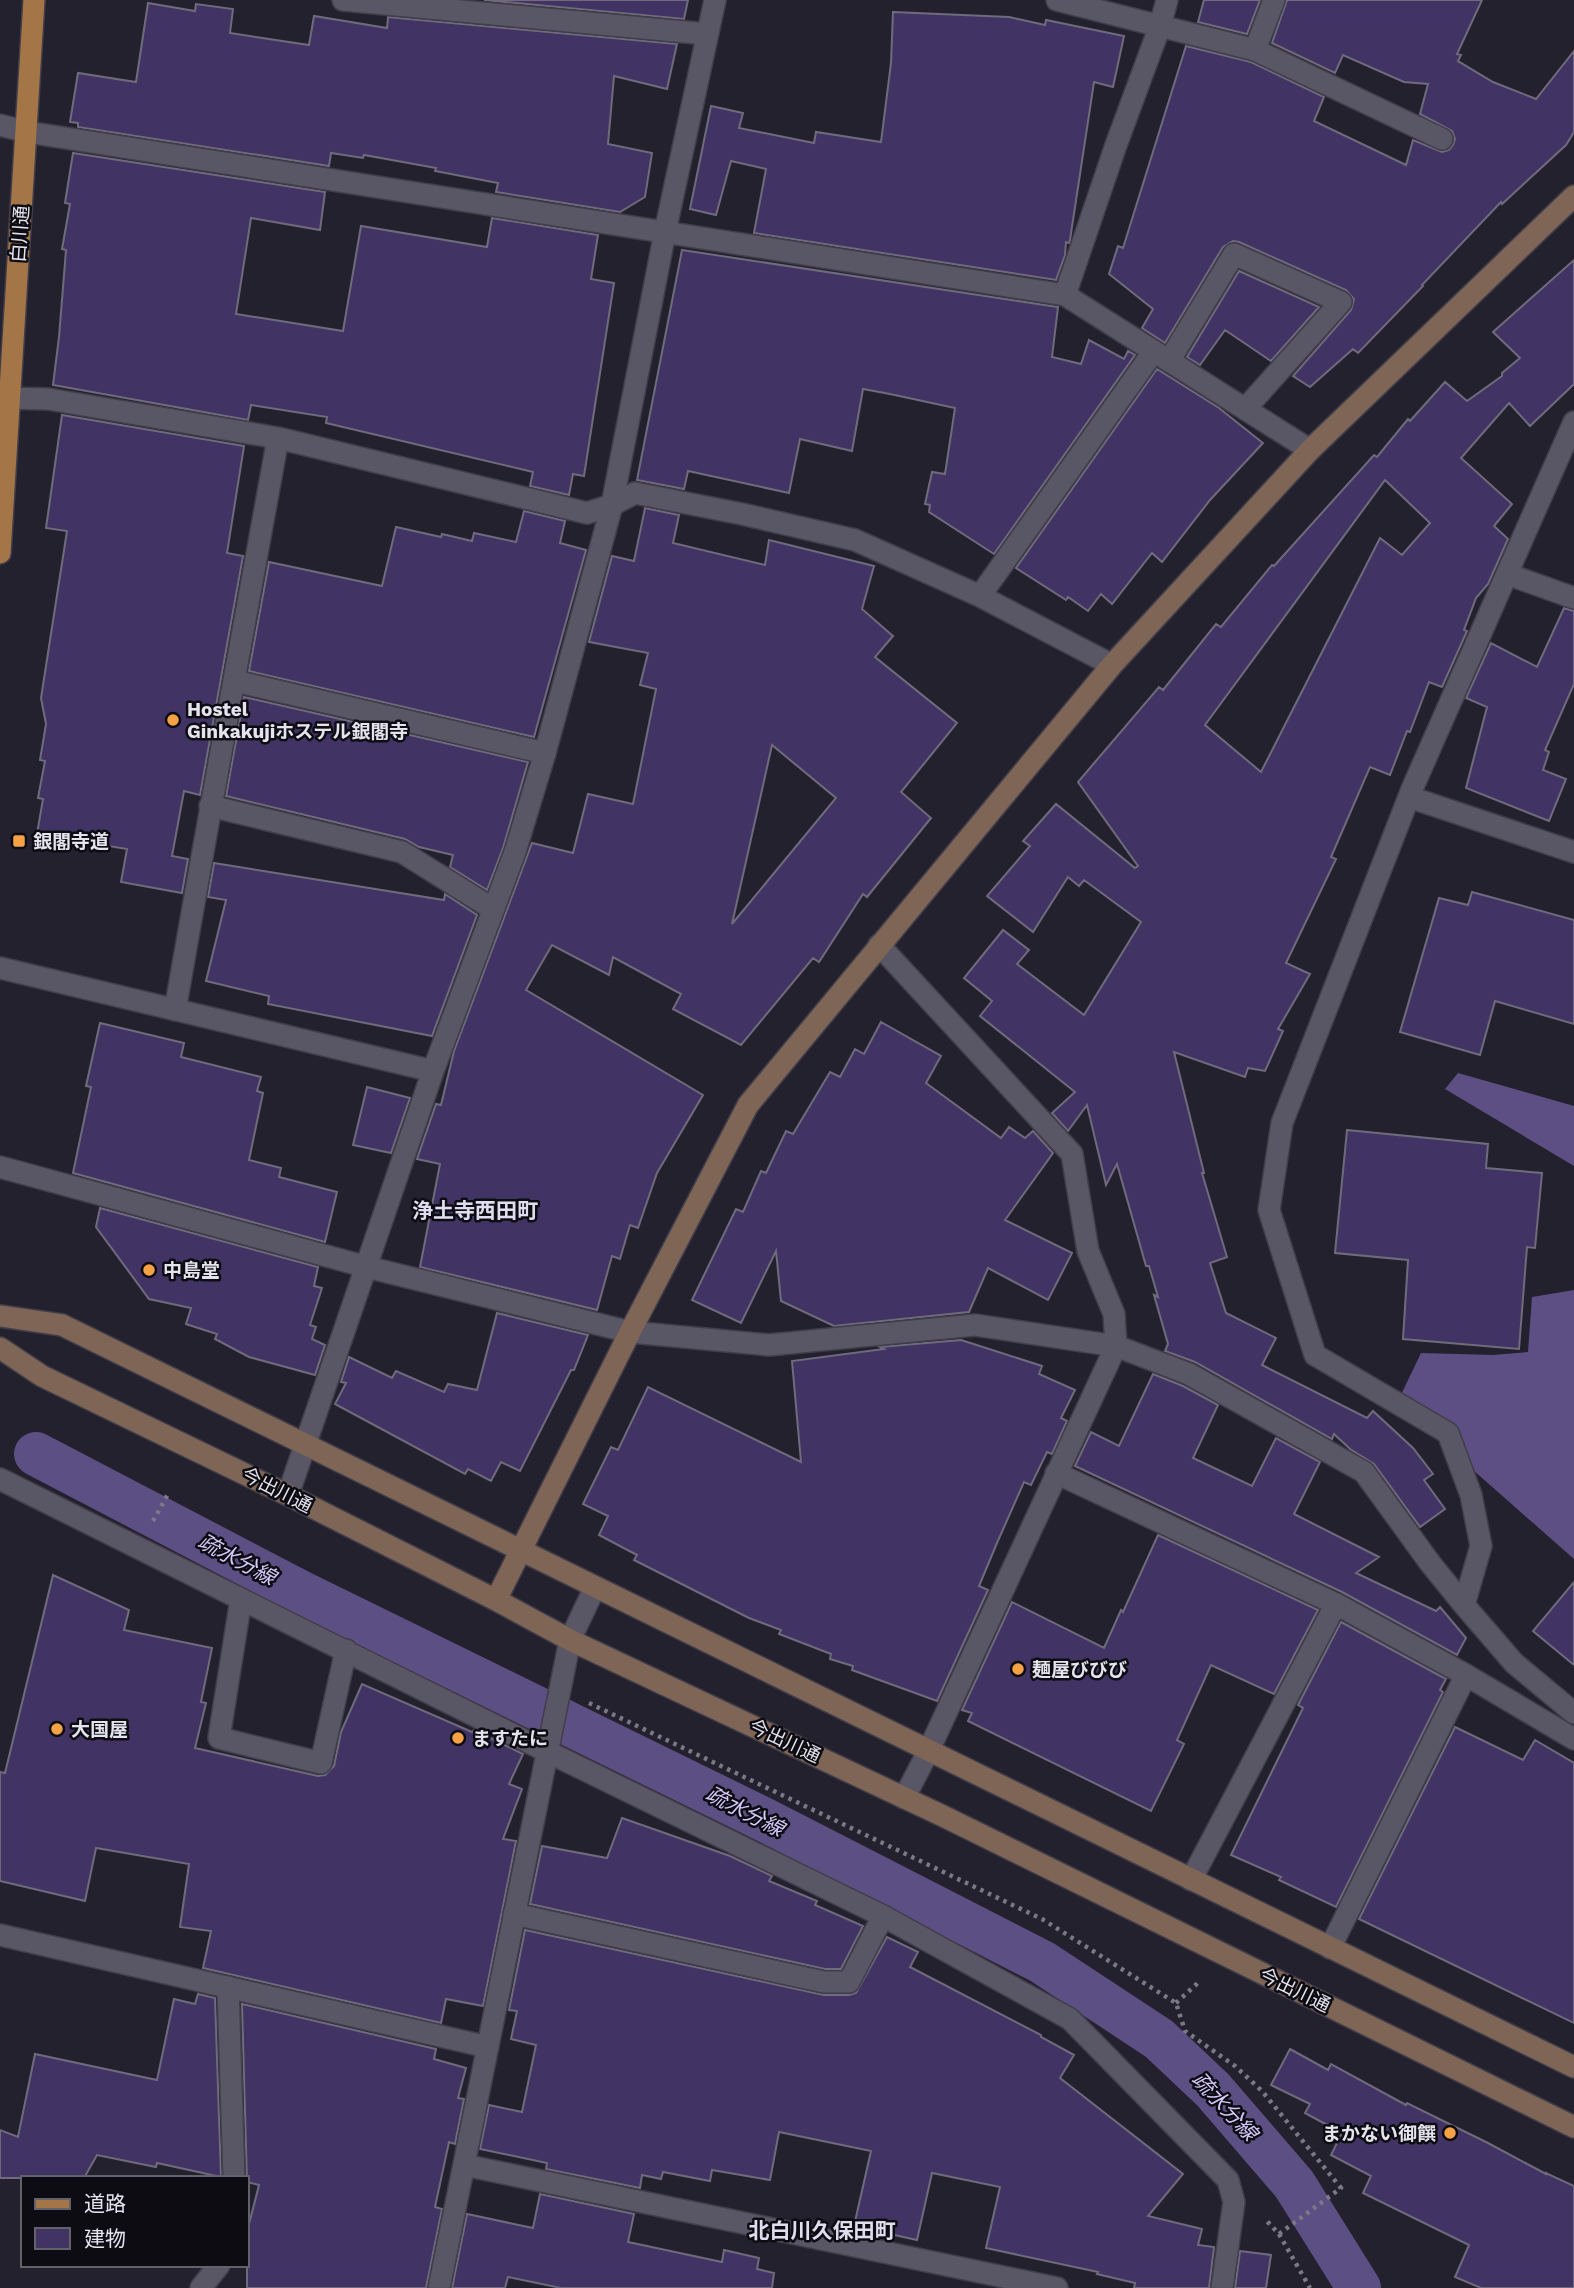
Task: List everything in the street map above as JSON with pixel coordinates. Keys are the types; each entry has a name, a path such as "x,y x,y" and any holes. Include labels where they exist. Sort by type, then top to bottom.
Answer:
{"main road":[{"name":"白川通","path":"0,553 4,398 27,132 34,0"},
{"path":"496,1600 523,1551 630,1332 748,1105 1112,665 1310,450 1574,196"},
{"path":"0,1316 62,1325 1574,2067"},
{"name":"今出川通","path":"0,1348 42,1376 288,1495 570,1640 904,1797 1574,2127"}],"street":[{"path":"344,0 707,34"},
{"path":"288,1495 433,1071 515,852 545,753 612,505 665,232 715,0"},
{"path":"1058,0 1255,50 1442,139"},
{"path":"1065,295 1167,0"},
{"path":"1255,50 1274,0"},
{"path":"0,125 27,132 1065,295 1310,450"},
{"path":"980,596 1161,356 1234,254 1341,302 1245,409"},
{"path":"4,398 48,399 278,438 587,513 612,505 635,493 855,540 980,596 1112,665"},
{"path":"1464,1605 1481,1546 1471,1495 1448,1433 1315,1355 1269,1210 1282,1123 1409,797 1574,422"},
{"path":"175,1010 278,438"},
{"path":"1507,574 1574,598"},
{"path":"235,681 545,753"},
{"path":"1409,797 1574,852"},
{"path":"210,806 402,852 493,909"},
{"path":"879,945 1072,1154 1088,1251 1114,1314 1116,1346 928,1752 904,1797"},
{"path":"0,968 433,1071"},
{"path":"0,1167 367,1267 630,1332 769,1345 975,1325 1116,1346 1189,1374 1364,1472 1430,1563 1514,1663 1574,1713"},
{"path":"1056,1473 1336,1604 1466,1675 1574,1739"},
{"path":"0,1479 346,1650 549,1745 883,1916 1070,2019 1228,2180 1234,2202 1222,2288"},
{"path":"439,2288 570,1640 596,1587"},
{"path":"241,1599 219,1738 321,1763 346,1650"},
{"path":"1191,1880 1336,1604"},
{"path":"1330,1948 1466,1675"},
{"path":"514,1914 824,1982 849,1982 883,1916"},
{"path":"0,1935 488,2047"},
{"path":"228,1987 234,2176"},
{"path":"464,2165 1057,2288"},
{"path":"201,2288 217,2267"}],"path":[{"path":"164,1501 167,1494"},
{"path":"559,1696 611,1712 1042,1919 1176,2003 1185,2031 1235,2066 1262,2091 1341,2188 1293,2222"},
{"path":"1176,2003 1200,1981"},
{"path":"1279,2234 1310,2288"}],"shaded area":[{"path":"1458,1073 1574,1106 1574,1166 1445,1089"},
{"path":"1574,1290 1574,1559 1397,1403 1421,1353 1493,1355 1528,1352 1532,1297"}],"building":[{"path":"484,0 688,0 684,19"},
{"path":"1204,0 1260,0 1247,34 1198,22"},
{"path":"1287,0 1482,0 1457,54 1461,55 1458,61 1493,82 1536,99 1574,51 1574,132 1566,145 1502,204 1501,202 1358,353 1353,349 1310,387 1293,376 1351,310 1354,299 1346,290 1233,241 1223,247 1165,343 1142,328 1153,309 1109,274 1118,246 1123,248 1186,46 1251,62 1324,97 1314,121 1406,165 1413,140 1442,152 1453,145 1455,139 1452,131 1420,114 1428,84 1404,82 1343,55 1335,73 1272,43"},
{"path":"148,3 195,11 196,4 233,9 230,33 309,45 314,16 387,28 388,17 677,44 667,89 614,76 608,144 652,153 645,197 620,212 496,192 498,183 364,155 363,158 331,153 329,166 78,127 78,123 70,122 78,73 136,82"},
{"path":"893,12 1009,17 1045,25 1046,20 1124,36 1113,87 1094,82 1070,240 1069,243 1066,242 1065,255 1056,280 754,233 766,169 731,161 716,215 690,209 711,106 743,113 739,128 814,143 816,132 881,142 891,63"},
{"path":"73,153 325,192 320,230 251,218 236,314 343,331 361,226 487,247 492,218 598,235 591,279 614,283 584,476 573,474 569,495 530,486 533,472 326,423 327,417 251,405 248,420 53,385 66,250 62,249 70,204 65,203"},
{"path":"682,250 1058,307 1052,357 1081,364 1089,340 1124,359 1128,351 1135,355 994,554 929,512 930,505 925,504 932,472 945,474 955,408 890,394 863,389 852,451 800,439 789,493 688,471 684,489 637,480"},
{"path":"1574,260 1574,384 1530,426 1509,403 1461,458 1512,504 1494,526 1508,539 1488,584 1476,598 1464,630 1467,631 1442,687 1429,682 1390,775 1370,767 1331,857 1336,859 1286,963 1310,974 1278,1029 1283,1031 1265,1071 1248,1068 1245,1077 1174,1052 1202,1173 1227,1257 1210,1263 1226,1313 1276,1338 1262,1365 1367,1418 1373,1411 1413,1448 1433,1474 1424,1480 1445,1509 1420,1527 1374,1464 1350,1449 1334,1434 1332,1439 1195,1362 1165,1351 1168,1344 1154,1295 1158,1297 1149,1266 1146,1266 1117,1164 1106,1185 1087,1105 1068,1131 1052,1113 1075,1092 980,1016 992,1001 964,978 1003,930 1029,950 1017,964 1084,1015 1141,922 1084,880 1079,886 1068,877 1033,932 987,896 1030,846 1023,841 1056,804 1135,868 1138,866 1078,782 1159,687 1163,690 1216,624 1221,627 1272,565 1274,566 1374,455 1377,457 1408,419 1410,421 1445,382 1467,401 1502,376 1502,373 1520,358 1493,332","holes":["1385,480 1430,523 1402,555 1380,538 1261,772 1205,725"]},
{"path":"1239,271 1319,307 1271,361 1225,330 1200,365 1187,357"},
{"path":"1157,369 1219,408 1263,443 1210,500 1162,562 1152,553 1112,604 1101,594 1088,611 1016,568"},
{"path":"62,415 244,446 227,553 243,556 200,795 184,791 172,856 188,859 182,893 121,882 127,849 37,834 43,799 38,798 45,761 40,760 46,724 41,698 67,531 46,528"},
{"path":"645,508 679,515 673,543 765,565 769,540 874,566 862,609 893,636 875,657 957,723 901,792 931,818 867,897 863,894 819,962 813,958 741,1045 673,1009 681,994 613,957 609,975 552,945 526,990 703,1095 657,1173 638,1228 630,1225 620,1259 612,1256 597,1310 420,1267 440,1164 417,1159 436,1104 441,1105 454,1051 532,843 573,853 588,794 633,804 656,689 640,685 648,653 589,642 612,556 634,561","holes":["772,745 836,798 732,924"]},
{"path":"524,511 565,521 560,543 586,550 534,737 249,671 269,562 382,586 396,527 472,541 474,533 516,542"},
{"path":"1564,608 1574,611 1574,684 1545,750 1549,752 1543,770 1566,779 1549,821 1466,788 1487,707 1466,698 1491,643 1537,667"},
{"path":"244,697 528,762 503,848 487,890 450,867 453,855 419,847 405,839 226,796"},
{"path":"214,863 444,900 445,894 477,915 432,1036 268,1004 269,996 206,981 226,900 208,897"},
{"path":"1472,892 1574,920 1574,1024 1495,1001 1480,1055 1400,1032 1439,898 1468,905"},
{"path":"881,1022 941,1056 926,1083 1001,1138 1009,1127 1025,1138 1033,1131 1053,1153 1005,1220 1072,1253 1048,1300 988,1268 969,1312 834,1326 781,1301 776,1251 741,1323 692,1300 736,1209 743,1212 761,1171 766,1173 786,1131 793,1134 830,1072 840,1077 855,1049 864,1054"},
{"path":"100,1023 184,1043 181,1057 261,1077 257,1091 263,1093 249,1160 281,1168 279,1177 337,1192 325,1242 73,1173 91,1087 86,1086"},
{"path":"367,1087 410,1098 391,1153 353,1145"},
{"path":"1347,1130 1488,1144 1486,1168 1542,1173 1535,1248 1527,1247 1519,1349 1403,1339 1408,1260 1335,1253"},
{"path":"100,1208 318,1267 314,1286 322,1288 310,1325 316,1327 312,1339 325,1345 315,1375 249,1357 215,1339 217,1334 186,1324 191,1308 149,1299 96,1227"},
{"path":"497,1313 588,1335 574,1370 571,1370 520,1471 501,1462 491,1481 468,1469 465,1474 335,1404 346,1383 341,1382 349,1357 392,1378 396,1371 444,1392 448,1384 477,1390"},
{"path":"961,1340 1042,1366 1039,1374 1075,1390 1061,1418 1067,1421 1052,1454 1047,1452 1031,1485 1024,1482 979,1586 988,1590 937,1701 852,1670 853,1666 830,1659 831,1654 779,1634 781,1630 749,1618 634,1560 637,1555 599,1535 608,1516 583,1504 611,1447 618,1450 648,1387 801,1462 792,1361 884,1349 880,1347"},
{"path":"1153,1374 1218,1405 1193,1458 1252,1486 1276,1438 1320,1462 1294,1514 1379,1557 1356,1573 1436,1611 1440,1607 1466,1638 1457,1655 1342,1592 1075,1466 1091,1432 1119,1446"},
{"path":"1158,1535 1318,1610 1274,1694 1211,1665 1177,1740 1184,1744 1151,1811 968,1721 972,1713 962,1710 1012,1602 1104,1648"},
{"path":"53,1575 129,1610 124,1630 212,1648 201,1702 206,1703 195,1748 318,1776 325,1775 334,1766 341,1732 362,1684 472,1732 474,1730 523,1754 509,1784 522,1789 503,1839 516,1841 483,2006 446,1999 441,2023 203,1968 211,1931 180,1927 189,1864 96,1848 85,1901 0,1881 0,1772 5,1773"},
{"path":"1574,1582 1574,1665 1533,1631"},
{"path":"1341,1622 1446,1679 1440,1690 1443,1692 1336,1907 1279,1880 1281,1877 1231,1855 1303,1708 1298,1705"},
{"path":"1455,1727 1523,1760 1535,1740 1574,1763 1574,2023 1359,1919"},
{"path":"622,1818 730,1856 772,1876 769,1881 817,1901 815,1905 863,1926 841,1969 825,1969 530,1904 542,1846 607,1858"},
{"path":"525,1930 824,1995 856,1993 887,1937 918,1952 910,1967 1074,2055 1060,2078 1183,2174 1148,2216 1202,2229 1198,2245 1214,2247 1209,2288 1134,2288 1135,2283 1097,2274 1098,2272 986,2248 1000,2187 932,2173 917,2240 854,2226 871,2151 779,2132 770,2180 712,2170 710,2181 663,2172 661,2179 642,2175 640,2188 546,2169 547,2163 480,2149 489,2105 522,2112 536,2045 511,2039 517,2011 509,2010"},
{"path":"198,1994 215,1998 221,2176 157,2163 156,2167 97,2155 85,2176 0,2178 0,2130 18,2137 35,2054 157,2080 174,1999 195,2004"},
{"path":"242,2004 436,2049 434,2059 466,2068 458,2098 464,2099 455,2144 449,2142 435,2207 442,2209 426,2288 247,2288 248,2228 259,2185 248,2182"},
{"path":"1290,2049 1328,2070 1331,2064 1406,2105 1407,2103 1574,2186 1574,2288 1481,2288 1455,2277 1469,2245 1363,2193 1371,2176 1331,2155 1342,2133 1305,2113 1310,2104 1271,2085"},
{"path":"540,2194 634,2214 628,2242 722,2262 724,2250 759,2258 757,2269 774,2273 772,2288 561,2288 508,2277 505,2288 452,2288 467,2214 533,2228"},
{"path":"1240,2251 1271,2255 1266,2288 1235,2288"}],"waterway":[{"name":"疏水分線","path":"36,1454 300,1592 765,1820 1042,1962 1159,2039 1213,2090 1294,2184 1359,2288"}],"place":[{"name":"Hostel Ginkakujiホステル銀閣寺","path":"173,720"},
{"name":"銀閣寺道","path":"19,841"},
{"name":"中島堂","path":"149,1270"},
{"name":"麺屋びびび","path":"1018,1669"},
{"name":"大国屋","path":"57,1729"},
{"name":"ますたに","path":"458,1738"},
{"name":"まかない御饌","path":"1450,2133"}],"district":[{"name":"浄土寺西田町","path":"475,1210"},
{"name":"北白川久保田町","path":"822,2230"}]}
